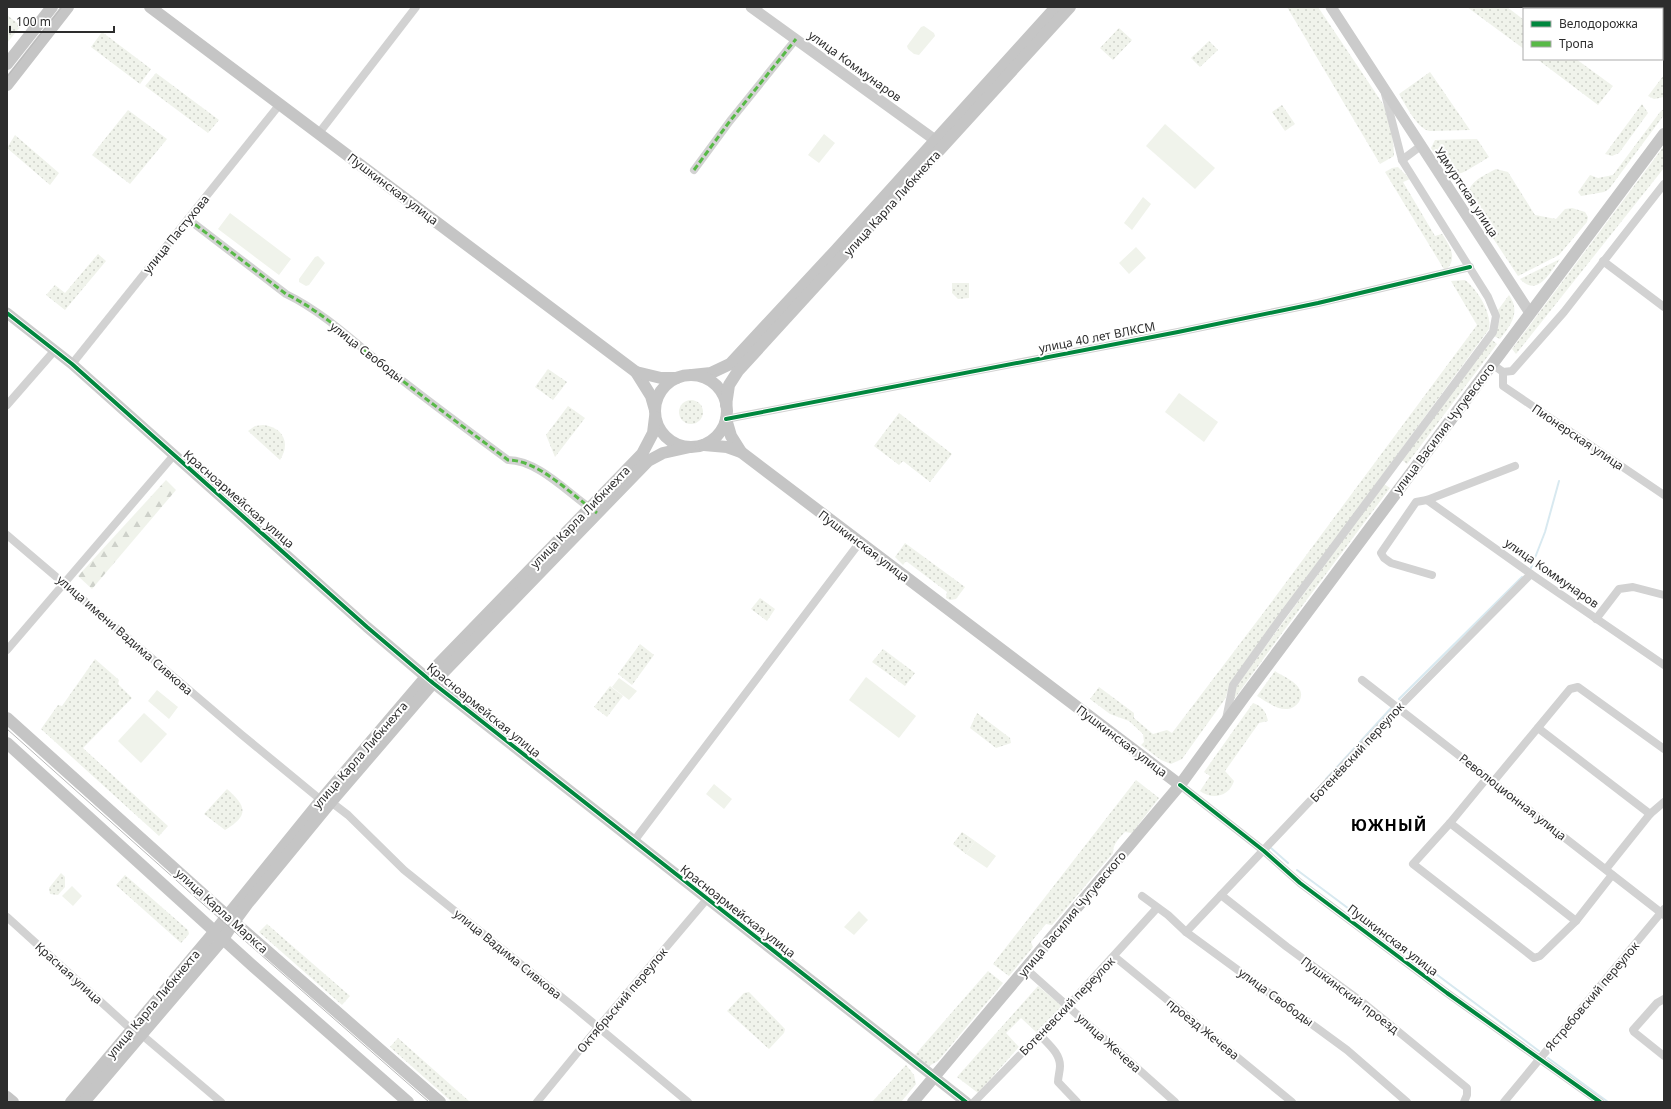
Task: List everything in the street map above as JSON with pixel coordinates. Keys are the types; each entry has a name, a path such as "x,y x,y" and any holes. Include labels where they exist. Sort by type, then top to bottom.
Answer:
{"main road":[{"path":"7,64 52,7"},
{"path":"7,85 68,7"},
{"name":"Пушкинская улица","path":"150,7 636,372 651,396 655,414"},
{"name":"улица Карла Либкнехта","path":"726,405 730,385 738,371 940,144 1056,7"},
{"name":"улица Карла Либкнехта","path":"692,375 711,373 730,364 1070,7"},
{"name":"улица Василия Чугуевского","path":"913,1102 1180,785 1664,134"},
{"name":"Пушкинская улица","path":"636,372 661,378 678,378"},
{"path":"692,375 705,378 717,386 726,405 726,419 718,435 704,445 690,447 676,444 665,436 660,430 655,414 658,397 666,385 678,378 692,375"},
{"name":"улица Карла Либкнехта","path":"84,1102 137,1032 219,935 230,918 326,801 430,680 597,506 642,454 653,433 655,414"},
{"name":"Пушкинская улица","path":"726,419 731,436 740,452"},
{"name":"Пушкинская улица","path":"704,445 727,447 740,452 1180,785"},
{"name":"улица Карла Либкнехта","path":"597,506 648,461 663,453 690,447"},
{"name":"улица Карла Маркса","path":"7,718 230,918 440,1102"},
{"name":"улица Карла Маркса","path":"7,744 219,935 408,1102"},
{"name":"улица Карла Либкнехта","path":"71,1102 137,1032"},
{"path":"7,1096 13,1102"}],"street":[{"path":"319,133 416,7"},
{"name":"улица Коммунаров","path":"751,7 940,144"},
{"name":"Удмуртская улица","path":"1331,7 1530,313"},
{"path":"694,170 752,92 796,39"},
{"name":"Удмуртская улица","path":"1383,86 1402,160 1470,267 1488,297 1494,312"},
{"name":"улица Пастухова","path":"72,364 280,104"},
{"path":"1402,160 1422,145"},
{"path":"1492,364 1503,372 1512,371 1521,362 1564,312 1664,184"},
{"name":"улица Свободы","path":"188,219 286,294 301,301 342,331 446,414 508,460 518,460 549,476 597,506"},
{"path":"1603,261 1664,307"},
{"name":"улица 40 лет ВЛКСМ","path":"726,419 1178,332 1318,303 1470,267"},
{"name":"улица Василия Чугуевского","path":"1225,723 1233,685 1280,618 1493,332 1496,316 1494,312"},
{"name":"Красноармейская улица","path":"7,313 72,364 366,626 430,680 966,1102"},
{"path":"7,405 55,350"},
{"name":"Пионерская улица","path":"1503,372 1503,386 1664,495"},
{"path":"7,650 174,455"},
{"path":"1432,575 1391,562 1384,558 1381,553 1416,502 1427,500 1515,466"},
{"name":"улица Коммунаров","path":"1427,500 1596,620 1664,665"},
{"name":"улица имени Вадима Сивкова","path":"7,535 242,735"},
{"path":"634,842 860,542"},
{"name":"Ботенёвский переулок","path":"1186,932 1398,708 1531,574"},
{"path":"1596,620 1619,589 1633,587 1664,595"},
{"name":"Революционная улица","path":"1362,680 1663,913"},
{"path":"1664,749 1578,687 1570,689 1538,728 1413,864 1534,958 1540,956 1576,920 1650,814 1664,802"},
{"path":"1538,728 1650,814"},
{"name":"улица Вадима Сивкова","path":"242,735 326,801 348,815 404,870 688,1102"},
{"name":"Пушкинская улица","path":"1180,785 1264,851 1300,883 1447,992 1600,1102"},
{"path":"1450,824 1576,920"},
{"name":"Пушкинский проезд","path":"1221,895 1287,947 1366,1005 1467,1088 1467,1095 1464,1102"},
{"name":"улица Свободы","path":"1142,896 1168,915 1186,932 1347,1050 1407,1102"},
{"name":"Октябрьский переулок","path":"537,1102 598,1027 707,899"},
{"name":"Ботеневский переулок","path":"974,1102 1040,1036 1114,957 1157,908"},
{"name":"Ястребовский переулок","path":"1504,1102 1663,913"},
{"name":"Красная улица","path":"7,916 92,994 221,1102"},
{"name":"проезд Жечева","path":"1114,957 1292,1102"},
{"name":"улица Жечева","path":"1026,968 1175,1102"},
{"path":"1664,999 1657,1002 1633,1030 1664,1056"},
{"path":"1040,1036 1058,1056 1060,1065 1058,1082 1077,1102"}],"green space":[{"path":"1287,7 1318,7 1383,104 1391,129 1394,156 1380,164"},
{"path":"1467,7 1507,7 1523,19 1523,48"},
{"path":"7,15 21,26 7,43"},
{"path":"924,26 934,33 935,36 919,55 914,54 908,49 907,46 921,27"},
{"path":"1119,28 1132,40 1113,60 1100,48"},
{"path":"102,32 151,69 140,84 91,47"},
{"path":"1209,41 1218,50 1200,67 1191,58"},
{"path":"1538,60 1577,60 1613,86 1598,105"},
{"path":"1430,72 1470,130 1425,130 1412,116 1399,94"},
{"path":"156,73 219,120 208,133 145,86"},
{"path":"1664,75 1664,97 1654,99 1648,96"},
{"path":"1642,104 1648,113 1619,153 1612,156 1605,154"},
{"path":"1282,105 1295,124 1285,131 1272,112"},
{"path":"1664,109 1664,115 1609,189 1604,192 1581,196 1578,192 1590,175 1598,178 1613,175 1660,112"},
{"path":"128,110 167,139 130,184 92,155"},
{"path":"1165,124 1215,168 1195,189 1146,146"},
{"path":"824,134 835,143 819,163 808,155"},
{"path":"15,135 59,173 50,185 7,148"},
{"path":"1477,139 1489,157 1462,173 1456,174 1445,168 1431,148 1435,140"},
{"path":"1664,146 1664,168 1516,354 1512,349"},
{"path":"1398,167 1410,179 1403,182 1435,236 1442,234 1450,248 1452,253 1451,262 1445,271 1385,172 1392,168"},
{"path":"1496,169 1508,172 1535,215 1556,219 1565,209 1572,208 1585,212 1588,217 1587,222 1559,255 1518,276 1467,199 1470,188 1473,184 1481,177"},
{"path":"1143,197 1151,204 1132,230 1124,223"},
{"path":"230,213 291,259 279,275 218,229"},
{"path":"1136,247 1146,258 1129,274 1119,263"},
{"path":"98,254 106,261 65,310 46,295 55,285 65,293"},
{"path":"318,256 325,263 309,285 306,286 299,282 299,279 315,257"},
{"path":"1560,259 1548,276 1538,284 1532,286 1526,284 1520,279"},
{"path":"1465,280 1475,290 1483,302 1488,316 1489,329 1231,682 1225,699 1182,759 1171,764 1161,760 1141,745 1144,742 1143,734 1129,721 1110,714 1090,699 1099,687 1134,713 1134,718 1153,734 1167,730 1172,733 1264,612 1477,325 1451,281"},
{"path":"952,283 969,283 969,298 958,299 952,293"},
{"path":"1509,295 1513,301 1513,318 1508,329 1500,339 1494,336 1500,319 1498,310"},
{"path":"1491,339 1497,344 1407,464 1401,459"},
{"path":"548,369 567,382 553,400 535,387"},
{"path":"1179,393 1218,422 1204,442 1165,412"},
{"path":"691,400 700,403 703,412 700,421 691,424 682,421 679,412 682,403"},
{"path":"568,406 585,418 555,457 546,435"},
{"path":"899,413 952,454 930,482 903,461 899,465 874,446"},
{"path":"263,425 276,429 283,437 285,448 280,460 248,431 255,426"},
{"path":"166,480 176,490 92,589 78,576"},
{"path":"1384,484 1390,488 1232,702 1236,687"},
{"path":"905,543 965,587 956,599 950,600 946,598 947,592 906,561 903,565 895,557"},
{"path":"760,598 775,609 767,621 751,609"},
{"path":"640,644 654,655 632,685 618,674"},
{"path":"883,649 915,673 905,686 872,662"},
{"path":"95,659 119,680 118,684 132,698 83,748 168,826 159,836 41,729 58,705 62,706"},
{"path":"1275,671 1292,681 1300,690 1301,694 1299,702 1294,707 1289,709 1278,708 1257,696"},
{"path":"866,677 916,716 899,738 849,700"},
{"path":"619,678 637,691 629,700 612,687"},
{"path":"610,686 623,696 607,717 594,707"},
{"path":"157,690 178,707 169,719 148,701"},
{"path":"1253,703 1263,709 1268,721 1259,723 1225,771 1234,781 1228,791 1224,794 1215,796 1205,794 1200,791 1210,776 1204,772"},
{"path":"144,713 167,734 141,763 118,741"},
{"path":"977,713 1010,738 1011,743 996,748 970,728"},
{"path":"1136,780 1159,798 1132,833 1125,832 1119,839 1115,844 1113,853 1052,925 1046,924 1031,942 1033,947 1009,976 993,964"},
{"path":"714,784 732,799 724,809 706,794"},
{"path":"227,789 241,805 242,815 239,820 225,830 204,814"},
{"path":"962,832 975,841 966,854 953,844"},
{"path":"975,841 996,856 987,868 966,854"},
{"path":"61,873 65,877 65,887 58,895 50,894 49,888"},
{"path":"125,875 188,930 189,934 181,943 116,885"},
{"path":"72,886 82,896 73,906 62,896"},
{"path":"859,911 868,920 854,935 844,927"},
{"path":"267,924 350,996 342,1005 259,932"},
{"path":"988,971 1003,983 938,1061 929,1066 921,1063 913,1057"},
{"path":"1038,986 1062,1006 1036,1032 1021,1018 1006,1033 1019,1047 978,1093 957,1077"},
{"path":"749,992 785,1029 784,1033 769,1049 727,1011 744,993"},
{"path":"398,1038 470,1102 452,1102 390,1047"},
{"path":"906,1065 914,1075 916,1084 901,1102 872,1102"}],"waterway":[{"path":"1531,568 1545,532 1559,481"},
{"path":"1399,699 1522,577"},
{"path":"1326,779 1392,707"},
{"path":"1271,848 1288,863"},
{"path":"1297,870 1539,1051"},
{"path":"1548,1058 1608,1102"}],"tram line":[{"path":"7,77 62,7"},
{"path":"7,729 195,897 429,1102"}],"marked path":[{"path":"694,170 730,121 796,39"},
{"path":"188,219 286,294 311,308 335,325 379,362 443,412 508,460 532,466 543,472 597,513"}],"cycle path":[{"path":"726,419 1178,332 1318,303 1470,267"},
{"path":"7,313 72,364 367,627 433,683 966,1102"},
{"path":"1180,785 1264,851 1300,883 1447,993 1600,1102"}],"district":[{"name":"ЮЖНЫЙ","path":"1389,825"}]}
